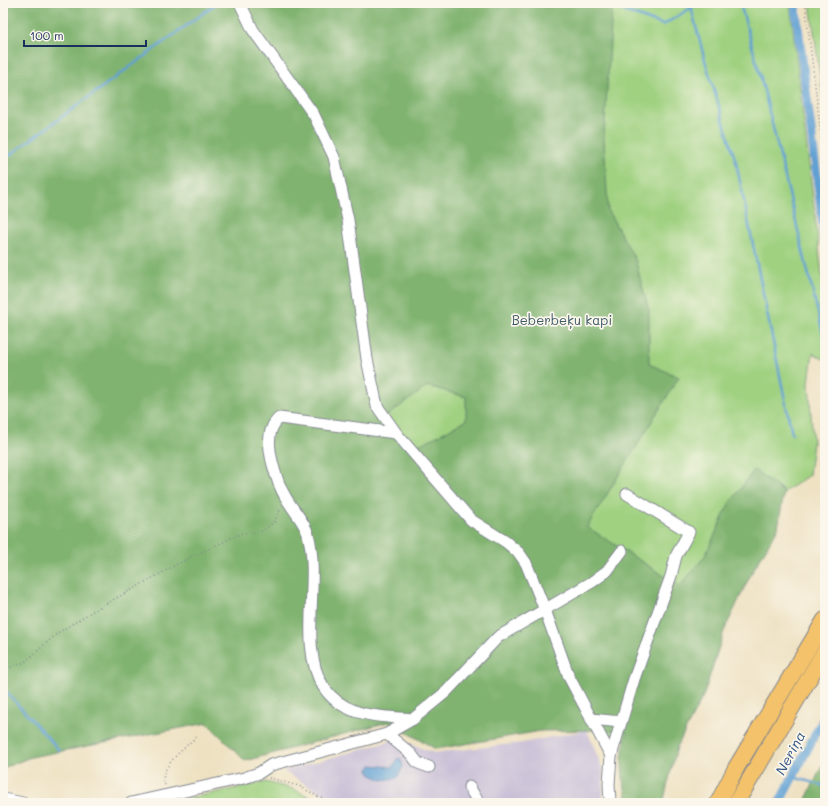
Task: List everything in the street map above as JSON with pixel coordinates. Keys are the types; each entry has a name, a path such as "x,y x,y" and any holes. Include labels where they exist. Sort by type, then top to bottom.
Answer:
{"highway":[{"path":"718,803 736,768 825,620"},
{"path":"736,803 825,651"},
{"path":"746,803 770,760 795,702"},
{"path":"712,803 724,783 736,768"}],"street":[{"path":"240,3 254,30 314,115 334,157 348,220 366,359 378,406 396,433 471,520 506,542 519,553 526,564 545,610 569,677 611,756"},
{"path":"396,433 278,418 271,429 270,445 274,470 285,497 305,526 308,535 312,569 312,642 314,667 323,687 343,707 355,712 413,719"},
{"path":"610,803 609,784 611,756 634,679 671,576 676,556 689,532 627,494"},
{"path":"131,803 176,794 259,772 271,765 387,734 413,719 446,692 498,638 592,582 607,571 622,551"},
{"path":"591,719 621,722"},
{"path":"387,734 396,743 404,748 418,763 429,767"},
{"path":"469,787 479,803"},
{"path":"3,800 23,803"}],"path":[{"path":"805,3 825,168"},
{"path":"3,670 25,662 59,632 93,610 183,561 242,533 262,531 274,522 285,497"},
{"path":"176,794 166,788 163,783 163,772 166,767 197,736"},
{"path":"259,772 266,777 280,779 299,786 330,803"}],"shaded area":[{"path":"587,730 603,770 603,803 339,803 283,771 398,739 434,753 522,743"}],"green space":[{"path":"3,3 590,3 612,10 604,137 608,211 635,259 649,311 649,364 679,377 587,527 680,586 705,556 728,506 754,470 784,492 778,528 751,574 724,631 704,694 677,747 663,803 629,803 624,785 622,768 624,742 627,732 598,730 541,731 436,749 388,722 245,761 207,723 31,757 3,768","holes":["428,386 466,397 466,420 410,449 385,417"]},
{"name":"Beberbeķu kapi","path":"522,3 790,3 825,300 825,360 813,353 809,383 813,443 809,475 784,492 777,486 641,745 598,730 471,520 377,406"},
{"path":"810,3 825,3 825,113"},
{"path":"825,760 825,803 804,803"},
{"path":"266,782 293,789 322,803 166,803"}],"water":[{"path":"398,758 401,759 403,767 397,778 382,780 370,774 369,770 371,765 393,767"}],"waterway":[{"path":"3,160 217,3"},
{"path":"602,3 663,25 699,3"},
{"path":"740,3 761,78 825,342"},
{"name":"Neriņa","path":"795,3 825,240"},
{"path":"691,7 704,57 736,162 792,434"},
{"path":"3,688 59,750"},
{"name":"Neriņa","path":"779,803 825,716"},
{"path":"793,777 825,786"}]}
